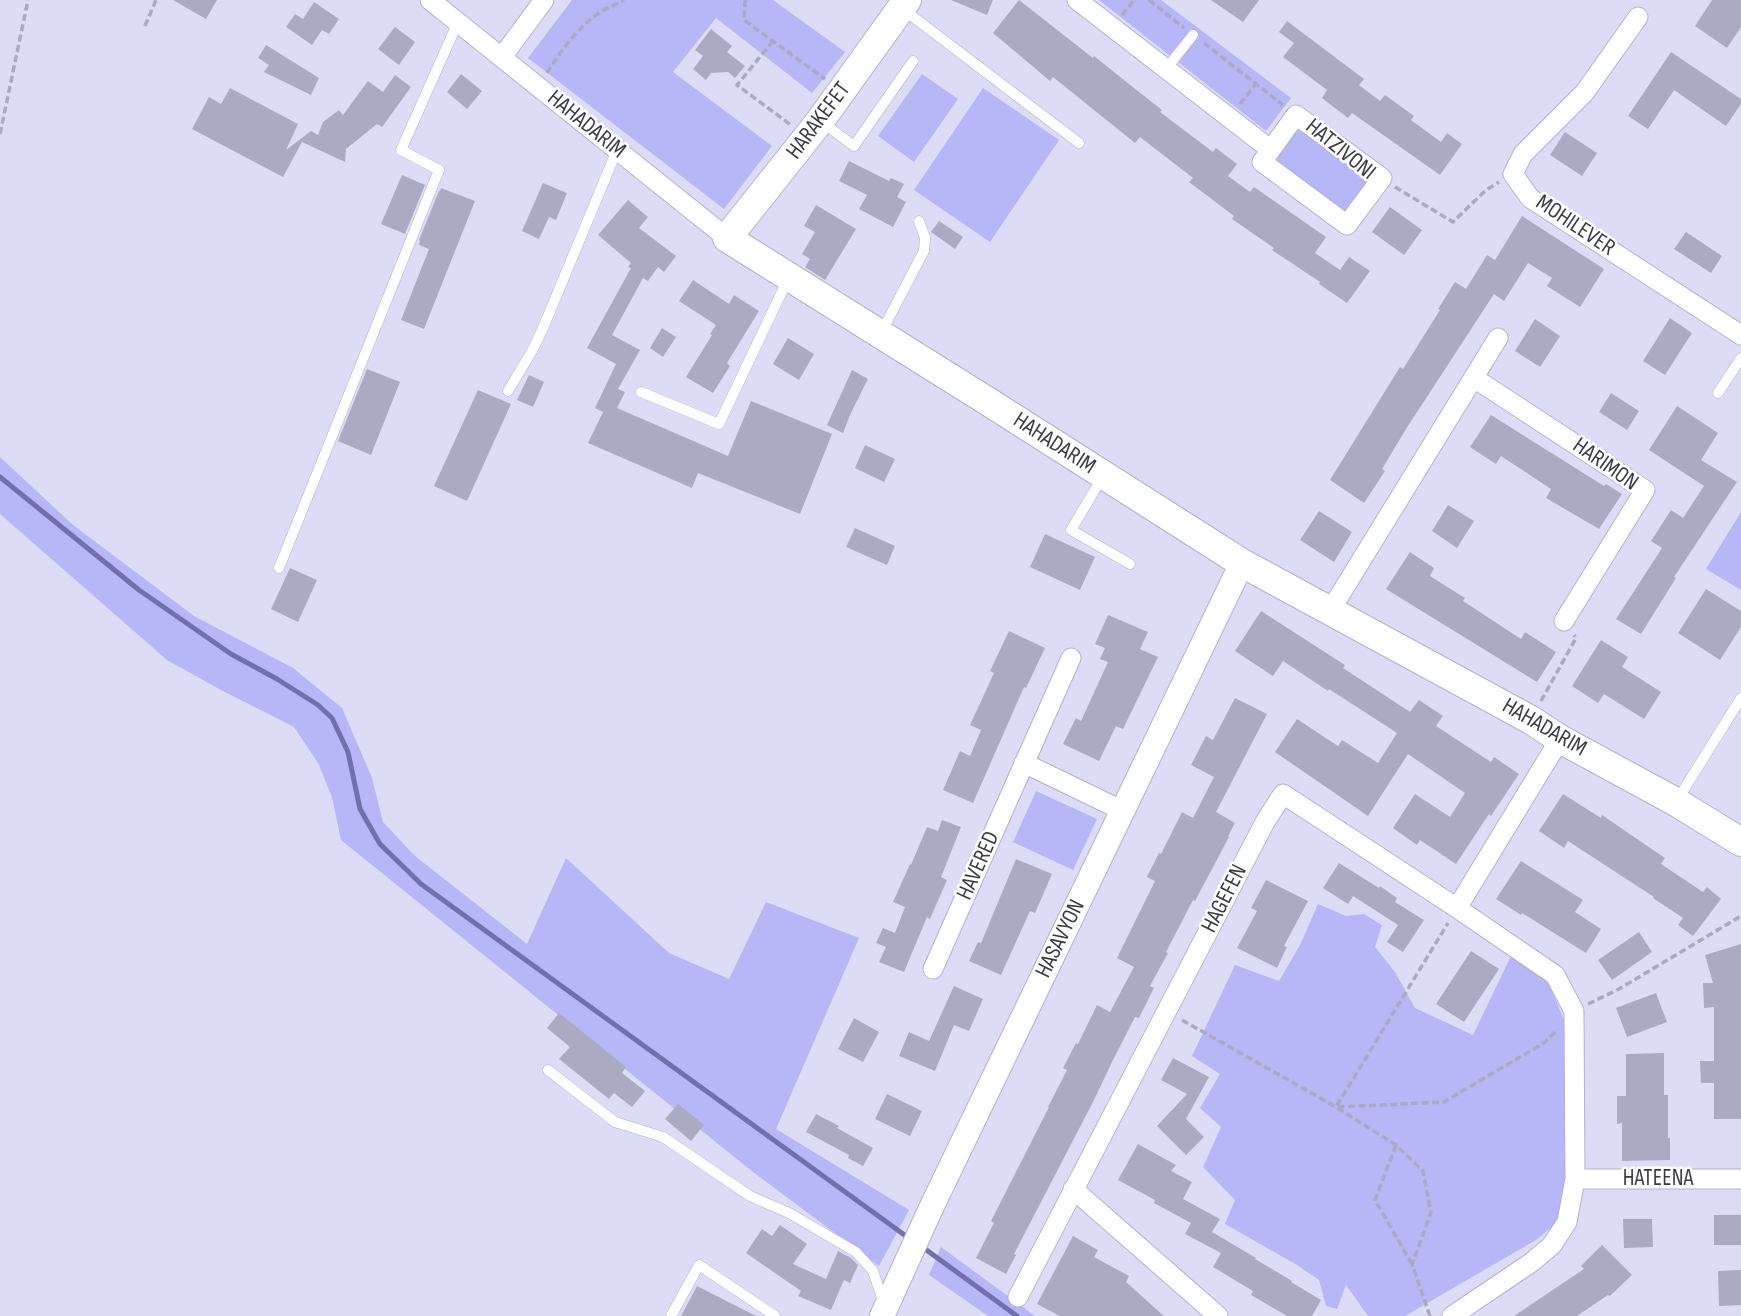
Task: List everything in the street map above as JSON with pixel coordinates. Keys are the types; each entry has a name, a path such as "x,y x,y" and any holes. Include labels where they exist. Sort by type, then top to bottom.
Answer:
{"main road":[{"name":"HARAKEFET","path":"727,239 842,92 904,4"},
{"name":"HAHADARIM","path":"727,239 1242,564 1531,720 1741,842"},
{"name":"HAHADARIM","path":"1717,827 1741,858"}],"street":[{"name":"HAHADARIM","path":"430,0 727,239"},
{"path":"502,57 544,0"},
{"name":"HATZIVONI","path":"1077,0 1270,150"},
{"path":"1513,174 1523,154 1585,92 1637,17"},
{"name":"HATZIVONI","path":"1296,115 1382,178 1347,225 1262,162 1296,115"},
{"name":"MOHILEVER","path":"1513,174 1531,198 1741,335"},
{"path":"1330,611 1499,338"},
{"name":"HARIMON","path":"1474,378 1645,489 1564,621"},
{"name":"HASAVYON","path":"883,1312 1242,564"},
{"name":"HAVERED","path":"933,969 1071,658"},
{"path":"1457,908 1560,739"},
{"path":"1024,763 1123,811"},
{"name":"HAGEFEN","path":"1018,1297 1265,822 1283,794 1555,975 1574,1011 1575,1179 1567,1222 1552,1245 1532,1262 1452,1316"},
{"name":"HATEENA","path":"1575,1179 1741,1179"},
{"path":"1073,1189 1218,1316"}],"lane":[{"path":"904,4 1079,143"},
{"path":"279,568 439,170 401,150 458,22"},
{"path":"1166,69 1193,35"},
{"path":"813,129 854,146 913,61"},
{"path":"508,391 537,340 617,150"},
{"path":"880,334 924,251 925,238 919,221"},
{"path":"641,392 719,424 789,277"},
{"path":"1718,393 1741,358"},
{"path":"1103,475 1071,530 1130,564"},
{"path":"1676,802 1741,698"},
{"path":"548,1070 615,1122 663,1136 750,1196 789,1213 856,1251 873,1270 883,1312"},
{"path":"671,1316 699,1265 775,1316"}],"path":[{"path":"0,134 28,0"},
{"path":"145,26 156,0"},
{"path":"605,0 606,9"},
{"path":"538,87 565,47 591,20 624,0"},
{"path":"745,0 744,20 842,92"},
{"path":"1149,0 1296,115"},
{"path":"773,41 737,85 813,129"},
{"path":"1230,118 1256,84"},
{"path":"1382,178 1453,222 1486,190 1513,174"},
{"path":"1531,720 1576,638 1564,621"},
{"path":"1336,1107 1457,908"},
{"path":"1336,1107 1444,1102 1544,1043 1574,1011 1619,989 1741,916"},
{"path":"1167,1012 1336,1107 1396,1145 1423,1171 1431,1213 1412,1264"},
{"path":"1396,1145 1375,1200 1412,1264 1430,1316"}],"shaded area":[{"path":"572,0 773,0 845,52 812,93 716,18 673,72 772,146 724,209 528,58"},
{"path":"1099,0 1161,0 1291,98 1266,131"},
{"path":"922,74 958,99 914,162 878,136"},
{"path":"983,88 1059,140 990,242 914,190"},
{"path":"1298,128 1369,180 1345,213 1274,160"},
{"path":"0,457 73,525 194,616 293,668 342,708 372,778 383,822 415,856 527,944 566,858 669,953 729,979 766,902 859,938 776,1129 909,1210 879,1266 753,1172 341,840 332,797 318,763 294,727 167,660 0,514"},
{"path":"1741,512 1741,590 1706,569"},
{"path":"1036,791 1097,819 1073,870 1013,842"},
{"path":"1318,904 1346,916 1364,914 1382,925 1375,947 1395,972 1415,1008 1473,1035 1511,956 1548,981 1566,1025 1567,1182 1558,1222 1536,1240 1405,1316 1368,1316 1346,1285 1337,1309 1326,1306 1319,1280 1225,1224 1235,1200 1203,1167 1221,1127 1200,1108 1220,1074 1192,1056 1235,965 1279,981 1300,945"},
{"path":"941,1247 1035,1316 988,1316 929,1275"}],"building":[{"path":"173,0 217,0 206,19"},
{"path":"951,0 993,0 987,15"},
{"path":"1019,0 1093,58 1094,56 1162,110 1160,112 1213,152 1216,148 1237,164 1228,176 1250,192 1254,187 1326,237 1315,253 1340,270 1349,257 1370,271 1347,303 1232,219 1234,216 1189,182 1193,178 1140,137 1135,143 1053,77 1050,81 993,33"},
{"path":"1211,0 1259,0 1243,22"},
{"path":"1712,0 1741,0 1741,27 1727,48 1695,26"},
{"path":"314,2 339,19 329,34 322,30 312,45 286,27 295,14 303,19"},
{"path":"1287,21 1364,79 1359,85 1380,101 1385,95 1414,116 1411,120 1441,142 1447,133 1462,144 1440,175 1352,113 1348,118 1322,98 1327,90 1283,57 1294,43 1279,32"},
{"path":"395,27 415,42 399,65 378,49"},
{"path":"711,29 732,46 727,52 745,66 735,78 728,72 711,73 706,80 693,69 703,56 695,50"},
{"path":"266,45 319,78 311,95 264,72 269,65 258,58"},
{"path":"1671,52 1741,99 1741,104 1726,126 1674,90 1648,129 1628,116"},
{"path":"461,74 482,91 467,109 447,92"},
{"path":"395,75 411,87 382,127 377,124 346,149 345,162 302,142 283,177 192,129 209,97 221,104 230,88 298,124 286,150 311,131 318,135 323,122 339,110 343,115 368,81 383,92"},
{"path":"1565,132 1597,153 1582,176 1550,155"},
{"path":"849,161 889,181 891,178 904,184 897,197 906,202 893,227 859,209 867,195 839,181"},
{"path":"402,175 425,185 405,234 381,224"},
{"path":"543,183 567,193 556,220 549,217 539,239 522,231"},
{"path":"441,188 475,201 424,329 401,320 429,249 419,245 419,240"},
{"path":"628,200 648,217 639,228 676,256 664,272 658,267 648,281 643,278 612,335 640,350 618,389 625,392 617,408 728,456 751,401 832,434 800,514 698,473 692,488 588,443 603,412 595,408 616,364 587,348 631,268 628,267 631,263 598,235"},
{"path":"816,205 856,229 825,280 805,267 810,259 802,254 815,232 804,226"},
{"path":"1390,207 1422,230 1404,255 1372,232"},
{"path":"1522,216 1604,269 1580,307 1547,286 1552,278 1528,263 1504,301 1494,294 1406,429 1382,469 1385,471 1364,503 1330,480 1400,367 1403,369 1455,282 1466,289 1487,255 1495,260"},
{"path":"939,221 963,237 955,249 931,232"},
{"path":"1686,232 1722,256 1711,273 1674,249"},
{"path":"693,280 729,304 734,295 759,311 727,363 730,366 713,393 686,377 716,325 679,301"},
{"path":"1670,318 1692,333 1665,375 1643,361"},
{"path":"1535,319 1560,336 1540,367 1515,351"},
{"path":"662,328 676,337 663,357 650,348"},
{"path":"788,338 814,354 799,380 773,364"},
{"path":"367,369 400,382 371,455 338,441"},
{"path":"852,370 868,379 843,433 827,425"},
{"path":"529,375 544,382 533,407 517,400"},
{"path":"478,390 511,404 467,501 434,486"},
{"path":"1611,393 1639,411 1627,430 1599,412"},
{"path":"1677,406 1718,433 1701,460 1737,482 1674,577 1676,578 1641,634 1616,619 1662,548 1651,541 1671,510 1683,518 1704,486 1649,450"},
{"path":"1491,415 1604,486 1606,484 1622,494 1599,529 1546,498 1551,489 1501,456 1496,464 1470,447"},
{"path":"865,445 895,459 884,482 855,468"},
{"path":"1448,505 1474,521 1457,548 1432,531"},
{"path":"1319,511 1352,532 1334,562 1300,540"},
{"path":"855,528 895,546 887,565 846,547"},
{"path":"1045,534 1095,557 1080,590 1030,567"},
{"path":"1410,552 1434,568 1430,576 1465,598 1463,601 1521,639 1525,632 1556,652 1537,682 1386,589"},
{"path":"290,568 317,580 298,622 271,609"},
{"path":"1706,589 1741,611 1741,627 1720,660 1678,633"},
{"path":"1261,611 1345,665 1343,668 1410,712 1419,700 1443,716 1436,726 1491,762 1494,757 1519,774 1456,864 1420,840 1417,845 1393,828 1415,794 1450,817 1465,793 1408,754 1368,816 1275,752 1297,719 1338,746 1342,740 1378,763 1397,733 1283,661 1273,676 1235,651"},
{"path":"1108,615 1148,632 1140,649 1158,657 1123,729 1116,726 1099,761 1063,744 1076,718 1081,721 1108,662 1100,659 1105,648 1095,644"},
{"path":"1009,631 1045,648 1026,688 1024,687 973,803 943,790 960,751 970,756 981,730 970,725 994,673 990,671"},
{"path":"1601,640 1628,657 1622,667 1661,692 1644,719 1604,694 1598,703 1572,686"},
{"path":"1235,698 1267,714 1216,812 1235,823 1166,952 1168,953 1150,986 1154,988 1139,1018 1135,1017 1006,1274 976,1258 994,1223 991,1221 1067,1070 1063,1068 1076,1043 1078,1044 1097,1005 1110,1012 1134,967 1117,958 1155,881 1147,877 1182,812 1193,818 1214,777 1191,765 1206,736 1213,740"},
{"path":"1563,794 1601,818 1602,815 1665,858 1661,864 1703,892 1707,887 1721,899 1693,936 1678,925 1683,918 1654,897 1568,841 1564,848 1539,831"},
{"path":"942,820 961,827 941,877 947,880 930,919 927,917 904,972 879,962 886,947 876,943 883,928 895,933 905,907 893,902 927,827 938,831"},
{"path":"1016,859 1052,874 1035,913 1030,911 1001,975 969,961 978,942 981,943"},
{"path":"1521,861 1583,900 1575,912 1601,929 1586,953 1496,899"},
{"path":"1339,863 1379,888 1380,886 1397,898 1395,902 1424,920 1403,952 1387,942 1398,925 1353,896 1348,904 1323,888"},
{"path":"1266,880 1308,901 1284,946 1287,947 1277,968 1237,948 1257,911 1251,908"},
{"path":"1639,932 1652,952 1612,980 1598,960"},
{"path":"1741,944 1741,1119 1714,1119 1714,1083 1701,1083 1700,1061 1714,1061 1714,1007 1704,1008 1703,983 1713,983 1705,955"},
{"path":"1471,951 1499,969 1464,1022 1436,1004"},
{"path":"954,986 983,999 969,1031 954,1025 935,1071 899,1056 909,1032 929,1041"},
{"path":"1656,993 1667,1022 1627,1037 1616,1008"},
{"path":"559,1013 626,1067 622,1073 645,1091 632,1107 614,1093 609,1099 559,1059 570,1047 547,1028"},
{"path":"854,1018 879,1032 863,1062 838,1049"},
{"path":"1664,1053 1664,1095 1668,1095 1670,1160 1622,1161 1622,1123 1617,1124 1617,1096 1626,1096 1626,1054"},
{"path":"1173,1058 1209,1077 1186,1119 1204,1137 1186,1155 1157,1126 1187,1094 1161,1080"},
{"path":"887,1094 922,1111 910,1136 875,1119"},
{"path":"678,1104 704,1125 691,1141 665,1119"},
{"path":"816,1114 873,1148 863,1166 848,1158 849,1155 806,1132"},
{"path":"1138,1144 1176,1165 1171,1171 1192,1182 1183,1199 1220,1219 1212,1232 1321,1300 1312,1316 1287,1316 1251,1295 1253,1291 1213,1267 1221,1253 1185,1234 1191,1223 1118,1180"},
{"path":"1714,1215 1741,1215 1741,1245 1714,1245"},
{"path":"1623,1219 1652,1219 1653,1247 1624,1248"},
{"path":"780,1225 807,1244 793,1264 826,1279 838,1251 858,1265 850,1283 844,1280 831,1310 798,1296 801,1291 746,1253 762,1229 772,1236"},
{"path":"1073,1236 1098,1250 1094,1257 1129,1276 1126,1282 1164,1316 1060,1316 1037,1304"},
{"path":"1602,1245 1632,1275 1610,1296 1577,1316 1514,1316 1584,1269 1581,1266"},
{"path":"1741,1270 1741,1305 1719,1306 1718,1271"},
{"path":"697,1286 756,1316 681,1316"}],"waterway":[{"path":"0,477 139,590 231,654 318,705 332,718 348,752 360,809 380,844 421,884 910,1239"},
{"path":"921,1246 1017,1316"}]}
